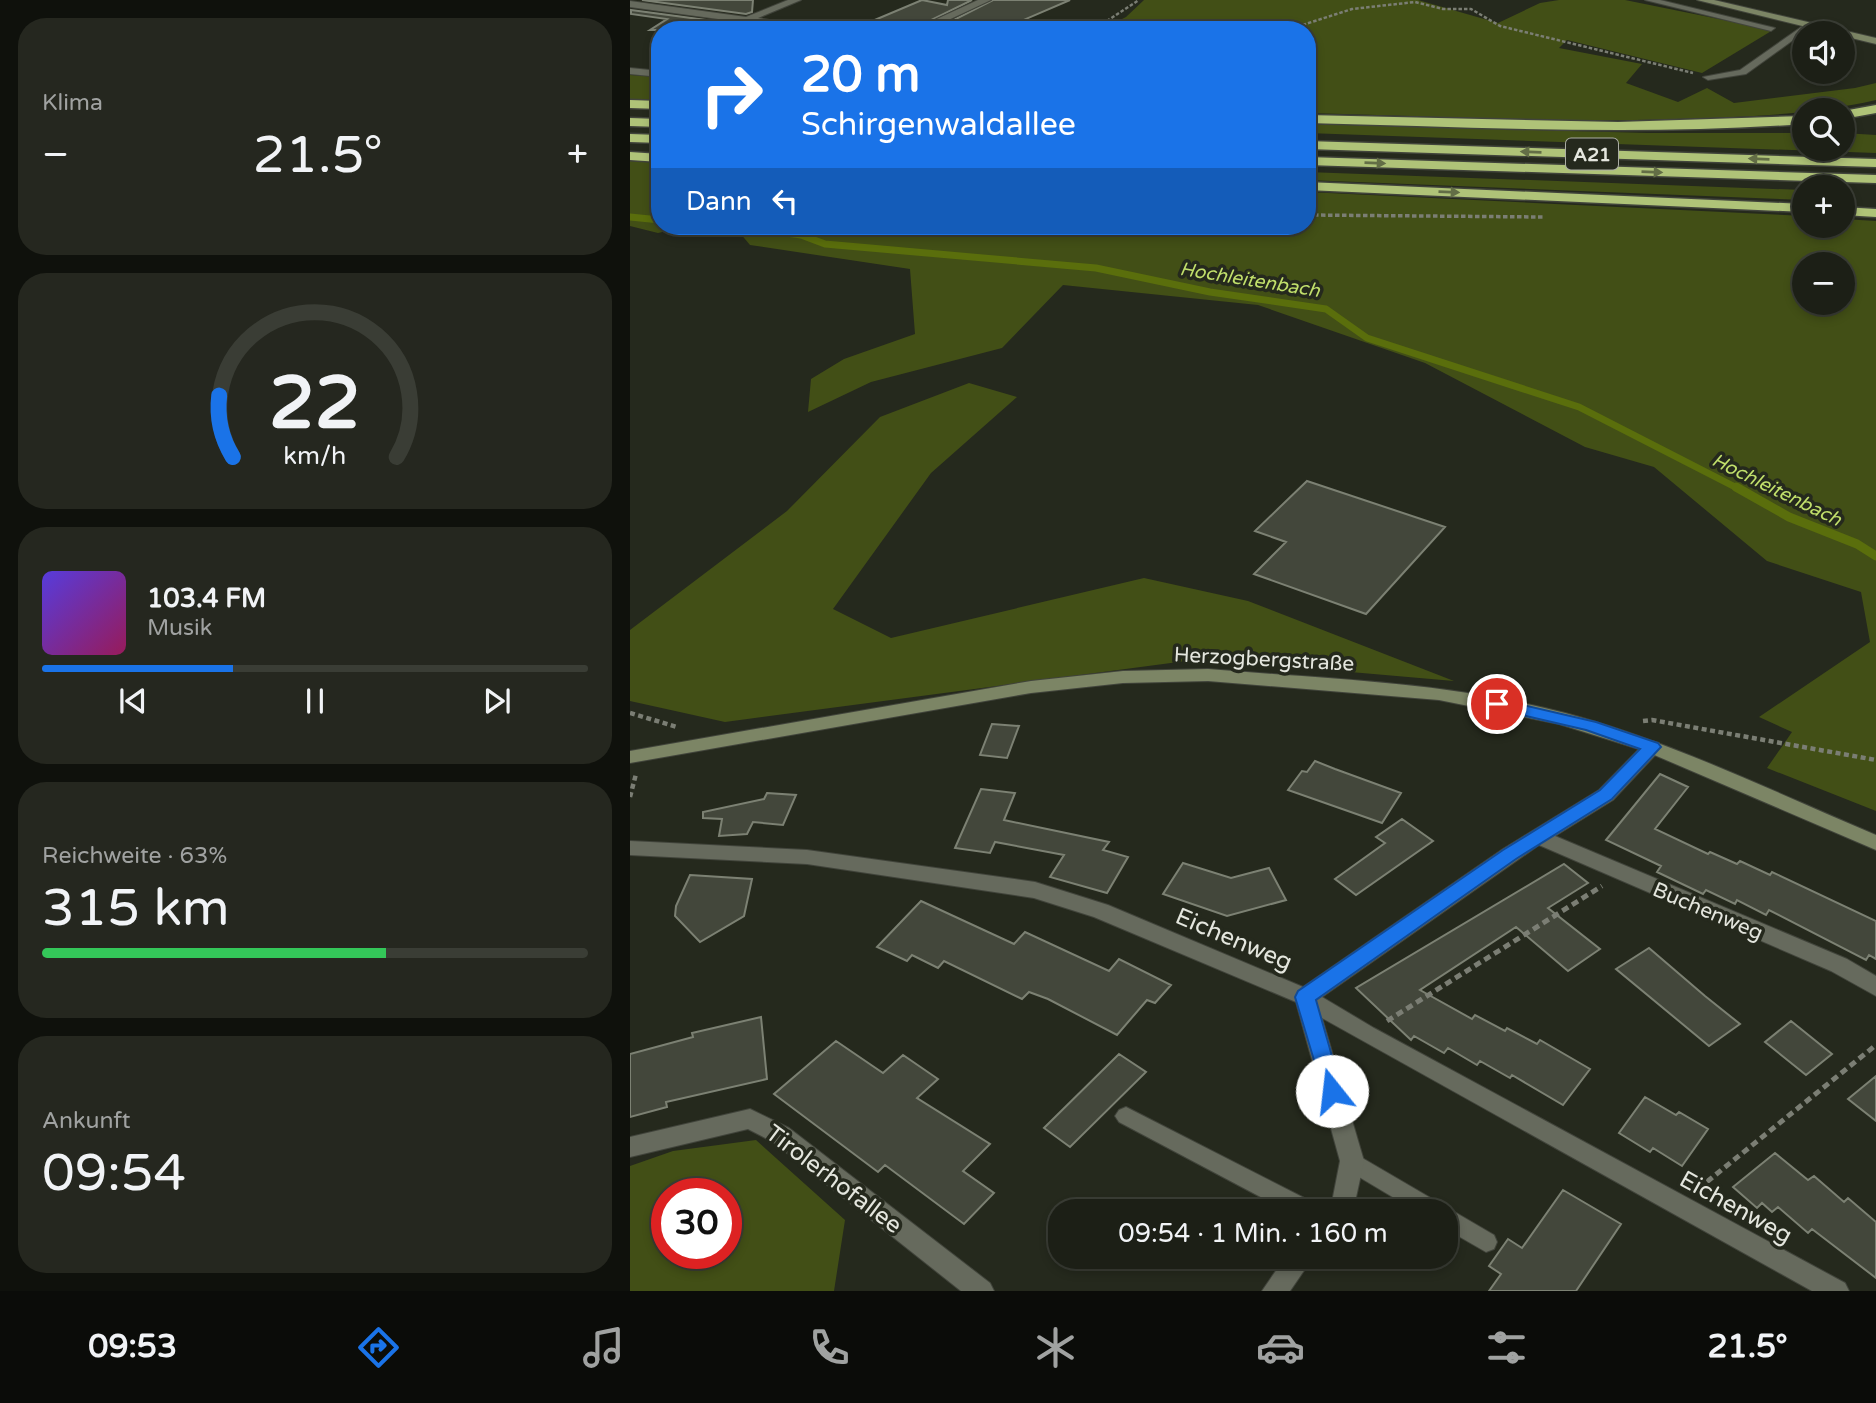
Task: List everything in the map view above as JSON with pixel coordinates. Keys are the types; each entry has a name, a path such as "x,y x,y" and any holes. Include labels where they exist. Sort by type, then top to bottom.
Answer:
{"highway":[{"path":"630,104 651,105"},
{"path":"1855,113 1876,109"},
{"path":"1316,119 1640,126 1792,121"},
{"path":"630,122 651,123"},
{"path":"630,138 651,139"},
{"name":"A21","path":"1316,145 1876,163"},
{"path":"630,156 651,157"},
{"name":"A21","path":"1316,161 1876,179"},
{"path":"1316,186 1792,207"},
{"path":"1855,212 1876,213"}],"main road":[{"path":"1702,0 1793,21"},
{"path":"1855,36 1876,41"},
{"name":"Herzogbergstraße","path":"630,757 1031,687 1123,677 1208,675 1439,694 1562,718 1652,747 1876,843"}],"street":[{"path":"747,20 796,0"},
{"path":"938,21 986,0"},
{"path":"630,4 755,21"},
{"path":"630,71 651,73"},
{"path":"1345,1199 1352,1161 1305,997 1510,855 1606,794 1652,747"},
{"name":"Buchenweg","path":"1539,837 1839,965 1876,987"},
{"name":"Eichenweg","path":"630,848 807,857 1035,890 1101,911 1305,997 1366,1034 1836,1291"},
{"name":"Tirolerhofallee","path":"630,1147 750,1119 781,1135 981,1291"},
{"path":"1275,1291 1293,1269"}],"lane":[{"path":"1649,0 1771,28"},
{"path":"1708,77 1743,72 1792,38"},
{"path":"1126,1116 1285,1199"},
{"path":"1352,1161 1415,1199"},
{"path":"1458,1224 1486,1241"}],"path":[{"path":"1112,21 1139,0"},
{"path":"1315,21 1352,9 1415,2 1443,9 1471,9 1500,26 1708,77"},
{"path":"1316,215 1553,217"},
{"path":"1640,721 1652,720 1876,760"},
{"path":"1366,1034 1621,874"},
{"path":"1678,1205 1876,1045"}],"green space":[{"path":"1144,0 1418,0 1498,23 1540,3 1559,0 1625,0 1773,30 1702,73 1567,40 1559,48 1642,64 1626,83 1678,102 1707,88 1734,103 1876,83 1876,100 1855,104 1855,98 1792,98 1792,113 1676,119 1538,120 1316,113 1316,21 1118,21"},
{"path":"630,75 651,76 651,101 630,100"},
{"path":"1316,124 1648,133 1792,133 1792,150 1316,133"},
{"path":"1855,134 1876,135 1876,153 1855,152"},
{"path":"630,161 651,162 651,231 630,226"},
{"path":"1316,172 1792,190 1792,200 1316,180"},
{"path":"1316,192 1792,215 1792,238 1855,238 1855,220 1876,221 1876,811 1767,768 1792,732 1759,717 1870,642 1861,592 1767,561 1654,467 1585,447 1425,363 1258,305 1063,285 1002,348 871,382 808,412 811,379 844,359 915,334 910,269 750,245 742,235 1316,235"},
{"path":"969,383 1017,397 931,473 833,609 891,638 1144,578 1248,601 1454,681 1201,659 725,722 630,701 630,630 787,511 880,417"},
{"path":"756,1140 845,1220 834,1291 630,1291 630,1166 673,1151"}],"building":[{"path":"642,0 753,0 752,12 746,14"},
{"path":"922,0 947,5 948,0 972,0 929,21 872,21"},
{"path":"993,0 1070,0 1021,21 952,21"},
{"path":"631,10 714,21 664,21 667,19 631,14"},
{"path":"1307,481 1445,527 1366,614 1254,574 1286,542 1255,531"},
{"path":"992,724 1019,726 1007,758 980,755"},
{"path":"1315,761 1401,793 1382,823 1288,790 1302,771 1307,772"},
{"path":"1660,774 1688,787 1655,829 1708,854 1710,852 1737,864 1740,861 1770,875 1772,872 1876,921 1876,959 1869,955 1866,960 1769,910 1766,915 1737,900 1735,904 1706,890 1703,894 1657,872 1661,866 1606,840"},
{"path":"981,789 1015,793 1004,820 1109,842 1103,850 1128,857 1107,893 1050,877 1064,855 995,842 990,853 955,848"},
{"path":"767,793 796,795 783,825 753,822 747,834 719,836 722,819 703,818 703,812 764,799"},
{"path":"1402,819 1433,841 1356,895 1335,879 1385,843 1376,837"},
{"path":"1183,863 1231,878 1269,868 1286,900 1227,916 1163,894"},
{"path":"1564,864 1588,883 1548,908 1600,949 1568,971 1516,927 1420,990 1472,1019 1475,1015 1537,1044 1540,1040 1590,1069 1563,1105 1512,1075 1510,1078 1480,1061 1477,1065 1448,1048 1444,1053 1414,1036 1411,1040 1356,988"},
{"path":"690,875 752,879 744,916 700,942 675,916 676,906"},
{"path":"921,901 1014,944 1025,932 1109,971 1119,959 1171,985 1155,1003 1147,1000 1117,1035 1029,992 1022,999 944,961 938,968 912,955 907,961 877,947"},
{"path":"1649,948 1740,1024 1709,1046 1616,969"},
{"path":"761,1017 767,1079 666,1102 667,1107 630,1117 630,1054 693,1037 692,1033"},
{"path":"1791,1021 1832,1054 1806,1075 1765,1042"},
{"path":"836,1041 883,1073 903,1055 938,1079 917,1098 990,1144 963,1171 994,1193 964,1224 885,1165 878,1172 774,1094"},
{"path":"1119,1054 1146,1072 1070,1147 1044,1128"},
{"path":"1876,1076 1876,1121 1848,1099"},
{"path":"1645,1097 1708,1129 1682,1166 1653,1148 1650,1152 1619,1133"},
{"path":"1775,1153 1808,1180 1814,1176 1844,1202 1848,1198 1876,1222 1876,1278 1812,1229 1808,1233 1778,1207 1772,1212 1762,1203 1757,1208 1733,1187"},
{"path":"1563,1190 1621,1224 1576,1291 1489,1291 1501,1274 1489,1266 1508,1239 1522,1248"}],"waterway":[{"name":"Hochleitenbach","path":"630,217 651,219"},
{"name":"Hochleitenbach","path":"801,235 825,244 1096,268 1210,292 1326,309 1367,338 1579,407 1739,489"},
{"name":"Hochleitenbach","path":"1736,487 1789,517 1857,544 1876,556"}],"route":[{"path":"1332,1091 1305,997 1510,855 1606,794 1652,747 1562,718 1497,704"}]}
